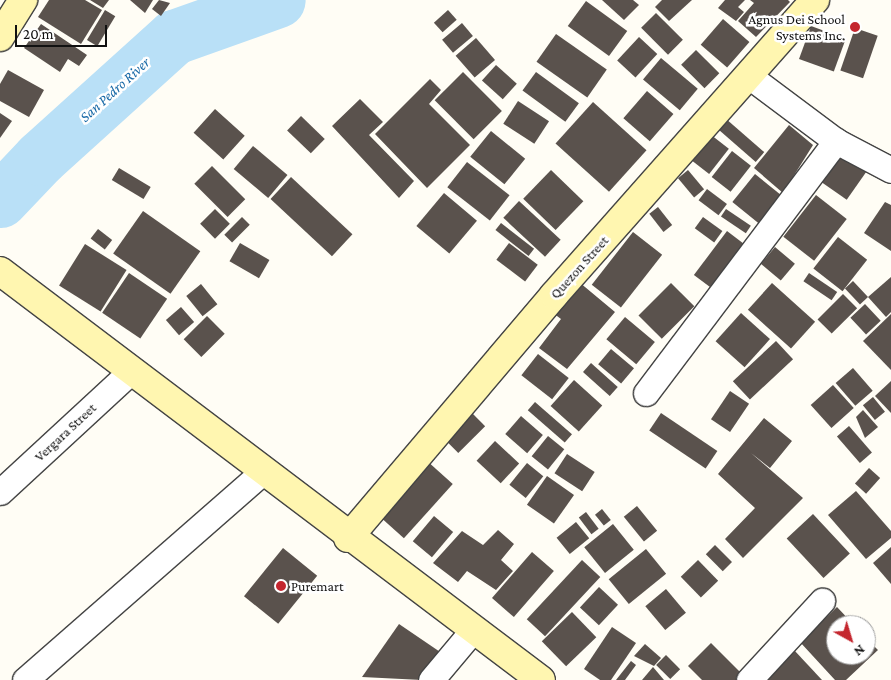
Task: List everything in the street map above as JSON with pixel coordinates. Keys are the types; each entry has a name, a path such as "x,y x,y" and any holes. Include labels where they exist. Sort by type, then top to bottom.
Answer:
{"street":[{"path":"0,37 23,0"},
{"name":"Quezon Street","path":"348,538 554,295 815,0"},
{"path":"749,76 836,141 891,170"},
{"path":"646,393 836,141"},
{"path":"0,272 348,538 541,680"},
{"name":"Vergara Street","path":"0,492 130,372"},
{"path":"25,680 264,472"},
{"path":"749,680 822,601"},
{"path":"431,680 473,630"}],"building":[{"path":"49,0 85,0 102,10 81,44 38,17"},
{"path":"90,0 109,0 103,8"},
{"path":"130,0 153,0 145,13"},
{"path":"159,0 170,3 161,16 152,9"},
{"path":"602,0 633,0 639,5 624,20"},
{"path":"662,0 692,0 669,21 655,7"},
{"path":"725,0 745,0 738,7 744,12 736,21 718,8"},
{"path":"750,0 788,0 790,2 756,37 738,21 754,3"},
{"path":"586,1 627,31 609,56 568,26"},
{"path":"105,10 115,16 97,46 87,40"},
{"path":"448,10 457,20 443,32 434,23"},
{"path":"656,13 683,40 668,55 641,28"},
{"path":"723,19 749,42 727,68 701,45"},
{"path":"462,23 473,36 453,53 442,40"},
{"path":"41,24 87,55 79,66 68,59 60,72 24,48"},
{"path":"811,26 846,39 834,72 799,59"},
{"path":"855,28 878,36 863,78 840,71"},
{"path":"556,34 607,70 587,97 536,62"},
{"path":"639,37 657,54 635,77 617,60"},
{"path":"476,38 495,60 475,78 456,56"},
{"path":"696,50 719,73 704,88 681,65"},
{"path":"661,58 698,89 680,110 643,79"},
{"path":"496,65 517,84 503,99 482,81"},
{"path":"8,70 44,90 29,117 0,101 0,84"},
{"path":"463,72 502,111 474,139 435,100"},
{"path":"536,72 579,103 565,122 522,91"},
{"path":"430,79 441,90 429,104 470,145 427,188 375,134"},
{"path":"647,91 673,114 650,141 623,118"},
{"path":"360,99 383,122 369,135 414,181 399,198 332,126"},
{"path":"518,101 549,121 534,144 503,124"},
{"path":"593,102 647,150 609,192 556,144"},
{"path":"215,109 245,136 223,160 194,133"},
{"path":"0,113 12,121 0,138"},
{"path":"301,116 325,139 311,153 287,130"},
{"path":"725,118 764,152 756,162 716,128"},
{"path":"789,125 813,145 783,193 754,168"},
{"path":"491,131 525,159 504,184 470,157"},
{"path":"706,131 729,149 709,174 686,156"},
{"path":"253,146 287,175 268,198 234,169"},
{"path":"841,147 870,167 847,200 818,180"},
{"path":"732,151 751,166 731,192 712,177"},
{"path":"467,162 510,195 490,220 447,187"},
{"path":"212,166 245,199 228,217 194,184"},
{"path":"119,168 151,187 144,199 112,180"},
{"path":"551,170 583,201 556,230 523,199"},
{"path":"688,170 704,189 694,198 678,178"},
{"path":"755,174 782,196 760,224 732,202"},
{"path":"291,177 352,234 332,256 271,199"},
{"path":"707,189 727,204 719,215 699,200"},
{"path":"444,193 477,221 449,254 416,226"},
{"path":"816,195 847,219 814,261 783,237"},
{"path":"519,201 561,240 545,257 503,218"},
{"path":"885,202 891,205 891,251 864,233"},
{"path":"658,207 672,225 663,232 649,214"},
{"path":"215,209 230,224 215,239 200,224"},
{"path":"726,209 751,226 746,233 721,216"},
{"path":"143,211 200,251 171,294 113,254"},
{"path":"242,217 250,225 232,242 224,235"},
{"path":"703,217 722,231 714,242 695,228"},
{"path":"501,223 534,249 529,256 495,230"},
{"path":"98,229 112,240 105,250 91,238"},
{"path":"727,231 744,244 711,288 694,275"},
{"path":"633,232 662,255 621,308 592,285"},
{"path":"838,237 867,260 843,291 813,269"},
{"path":"240,243 269,260 259,278 230,261"},
{"path":"509,243 538,265 525,281 496,260"},
{"path":"85,244 127,270 101,312 59,286"},
{"path":"775,247 795,264 781,281 761,264"},
{"path":"129,273 167,299 140,339 102,313"},
{"path":"809,273 837,292 832,300 803,281"},
{"path":"891,277 891,312 886,317 868,297"},
{"path":"853,281 868,297 860,305 845,289"},
{"path":"579,282 615,312 567,369 539,348 561,319 553,313"},
{"path":"671,283 694,306 662,339 638,316"},
{"path":"772,283 815,322 791,349 748,310"},
{"path":"201,284 217,304 203,316 186,296"},
{"path":"843,294 857,308 832,334 818,319"},
{"path":"865,304 881,321 866,334 850,318"},
{"path":"181,307 194,322 179,335 166,320"},
{"path":"741,313 770,339 745,367 716,341"},
{"path":"891,314 891,370 863,341"},
{"path":"207,316 225,334 201,357 184,339"},
{"path":"625,317 655,342 636,364 606,339"},
{"path":"776,341 793,359 750,400 733,381"},
{"path":"611,349 634,368 621,384 598,364"},
{"path":"538,354 569,378 552,399 521,375"},
{"path":"591,363 618,387 610,396 583,372"},
{"path":"853,368 873,391 855,406 836,383"},
{"path":"574,380 602,405 579,431 551,406"},
{"path":"891,381 891,413 875,396"},
{"path":"833,385 854,408 831,428 811,405"},
{"path":"730,391 749,404 730,432 711,419"},
{"path":"873,397 885,412 875,420 863,405"},
{"path":"535,402 572,434 565,442 528,410"},
{"path":"863,410 878,427 865,438 856,417"},
{"path":"471,412 485,426 458,453 444,439"},
{"path":"661,413 717,451 706,468 649,430"},
{"path":"521,416 543,435 527,453 505,434"},
{"path":"764,418 792,441 770,468 751,453 803,498 743,558 725,539 755,508 718,474"},
{"path":"849,426 872,452 860,463 837,436"},
{"path":"548,436 564,449 548,469 532,456"},
{"path":"495,441 519,464 501,483 477,461"},
{"path":"567,454 595,472 582,491 554,473"},
{"path":"426,460 453,484 404,538 377,514"},
{"path":"527,463 543,476 526,498 509,485"},
{"path":"869,468 880,478 866,494 855,484"},
{"path":"547,476 574,495 554,524 527,505"},
{"path":"856,491 891,531 891,538 866,559 828,515"},
{"path":"637,506 657,531 644,542 624,517"},
{"path":"602,509 611,520 604,526 595,515"},
{"path":"586,512 599,529 591,534 579,517"},
{"path":"813,514 850,553 823,578 787,539"},
{"path":"434,516 453,532 432,557 413,541"},
{"path":"576,522 589,538 570,554 557,538"},
{"path":"613,524 634,550 605,573 584,547"},
{"path":"498,530 514,544 501,560 513,571 496,590 467,571 458,582 433,563 462,531 483,545"},
{"path":"715,545 732,562 723,571 706,554"},
{"path":"891,547 891,584 873,563"},
{"name":"Puremart","path":"283,548 317,576 278,624 244,596"},
{"path":"646,549 666,574 629,604 609,579"},
{"path":"532,552 554,571 514,617 492,598"},
{"path":"582,560 600,577 545,636 527,619"},
{"path":"698,560 718,581 701,598 681,577"},
{"path":"599,587 618,605 599,625 580,607"},
{"path":"666,589 686,613 665,630 645,606"},
{"path":"837,607 845,615 829,615"},
{"path":"572,612 596,637 566,666 542,641"},
{"path":"826,617 826,665 862,665 846,680 835,680 800,642"},
{"path":"399,624 446,656 422,680 362,677"},
{"path":"612,627 636,643 611,680 600,680 584,669"},
{"path":"711,643 742,674 736,680 702,680 688,666"},
{"path":"645,644 661,658 654,666 634,656"},
{"path":"794,650 822,680 762,680"},
{"path":"666,655 680,669 670,679 656,665"},
{"path":"631,661 636,665 625,680 616,680"},
{"path":"653,667 664,680 642,680"}],"waterway":[{"name":"San Pedro River","path":"0,200 40,158 174,37 278,0"}],"place":[{"name":"Agnus Dei School Systems Inc.","path":"855,27"},
{"name":"Puremart","path":"281,586"}]}
